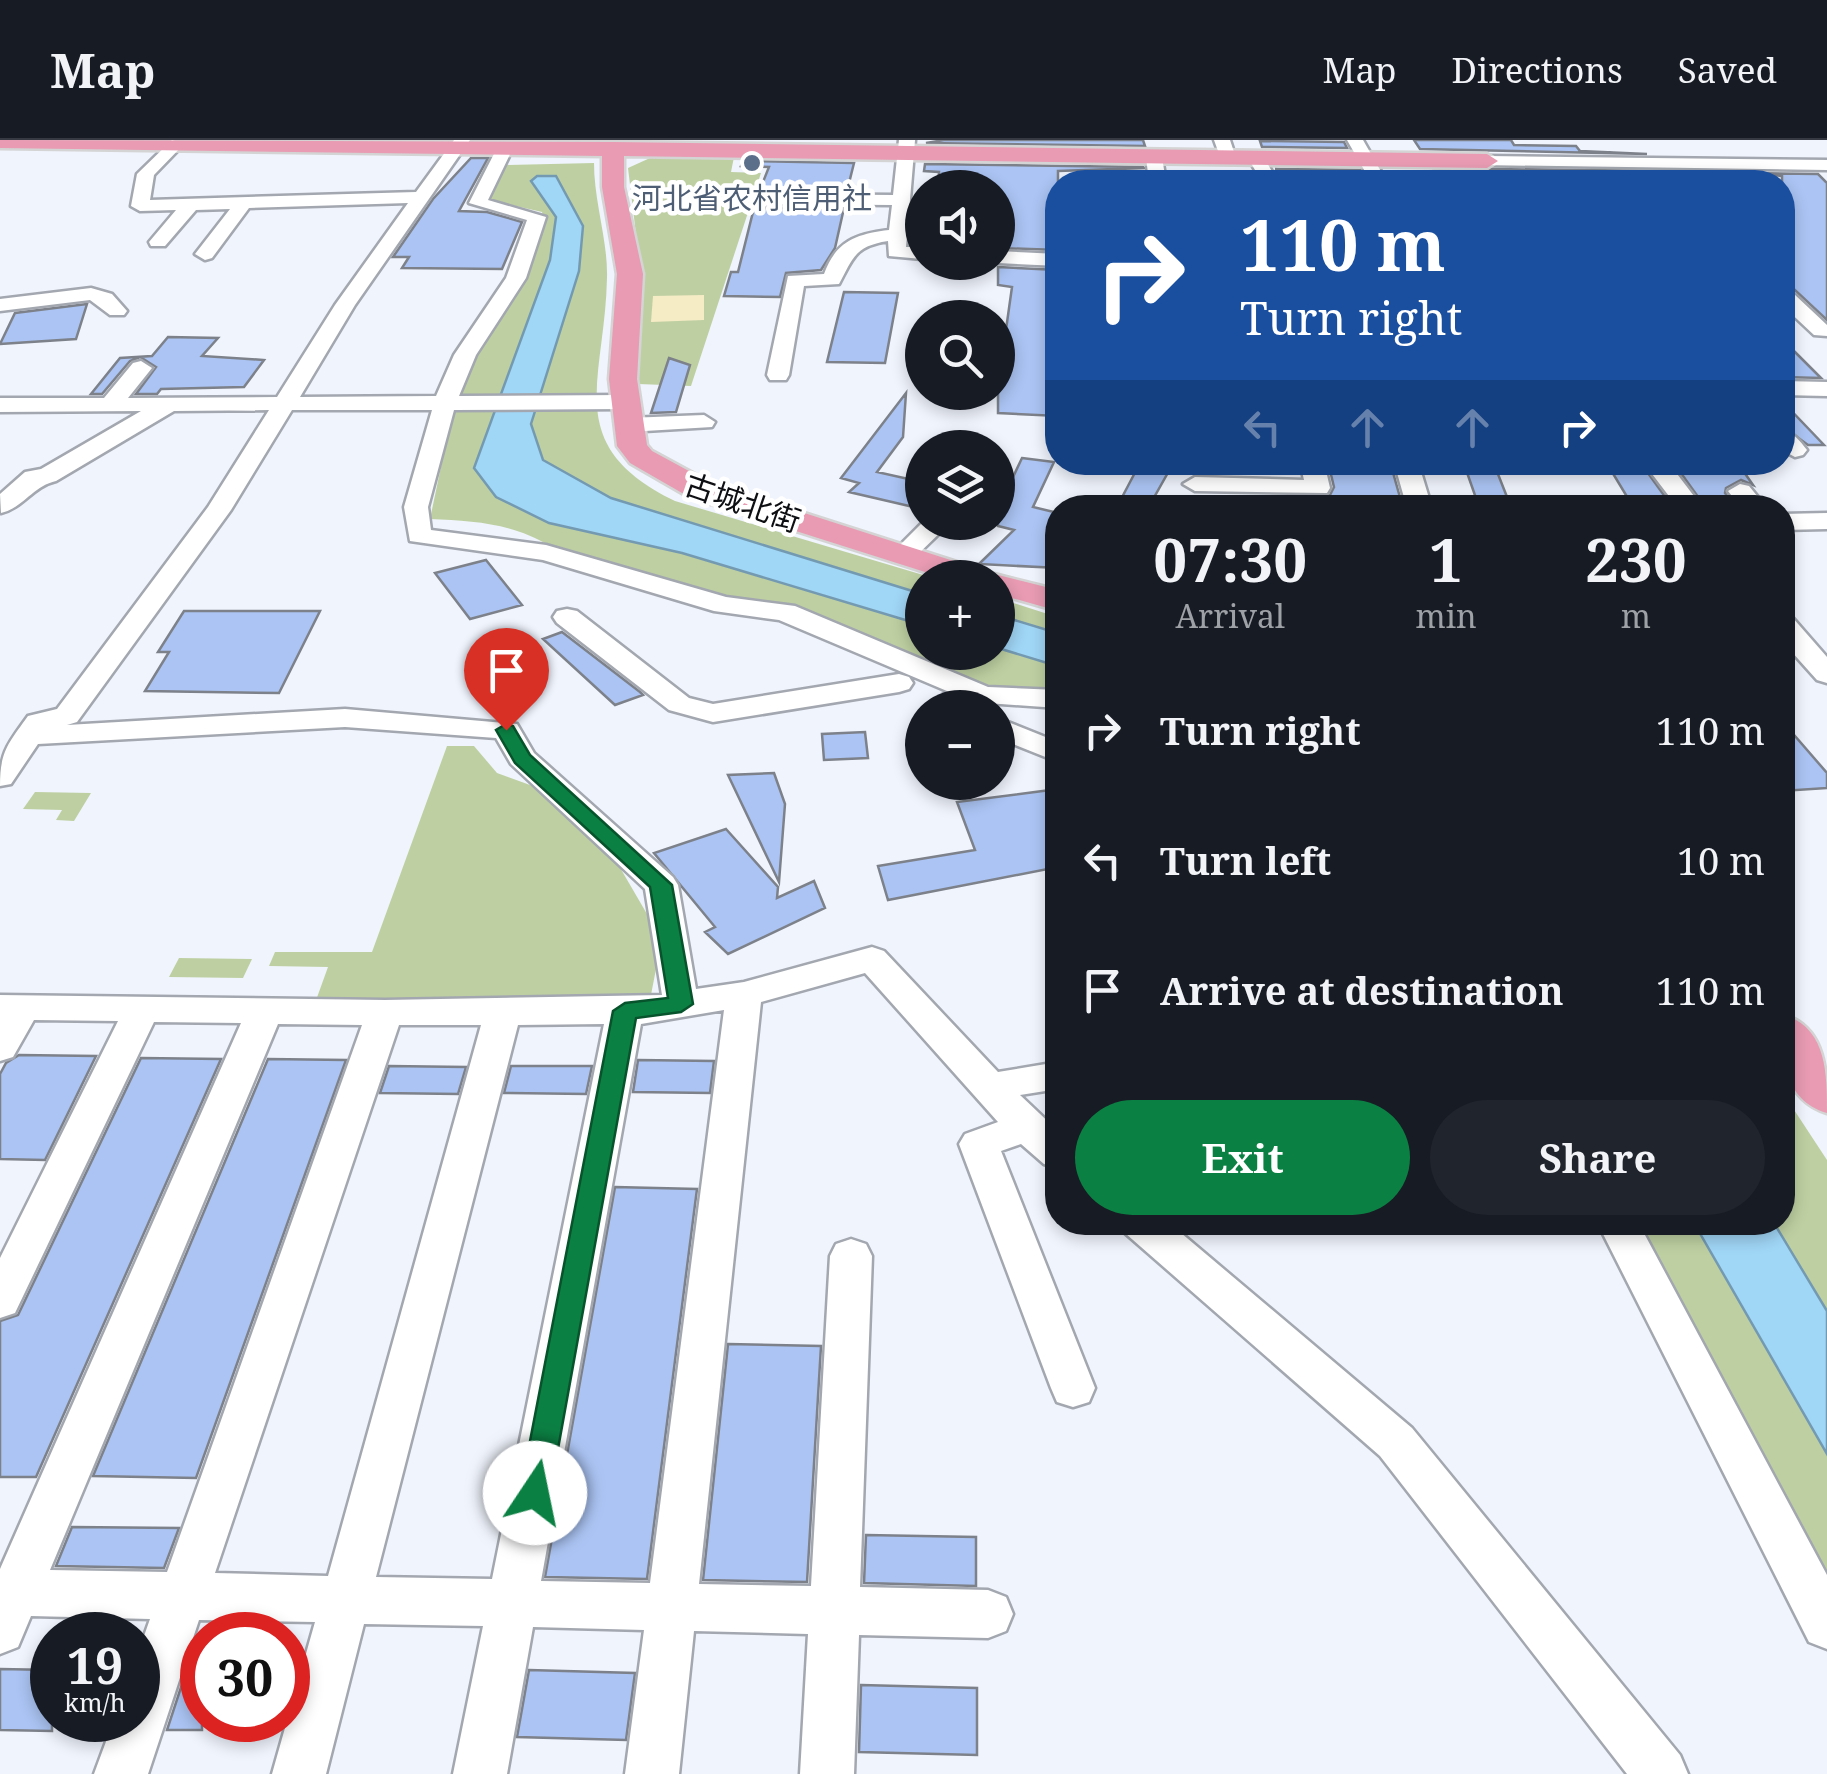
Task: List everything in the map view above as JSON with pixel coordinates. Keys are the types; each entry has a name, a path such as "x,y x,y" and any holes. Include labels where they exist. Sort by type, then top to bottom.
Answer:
{"main road":[{"path":"1472,140 1493,170"},
{"path":"0,142 574,142 613,148 906,147 1154,157 1225,149 1256,158 1360,150 1493,170"},
{"path":"613,148 613,186 630,274 623,379 616,410"},
{"name":"古城北街","path":"616,410 641,457 675,479 922,560"},
{"name":"古城北街","path":"1015,590 1045,598"},
{"path":"1795,1049 1827,1095"}],"street":[{"path":"1754,140 1780,164"},
{"path":"173,142 146,174 140,206 421,197"},
{"path":"22,727 67,716 219,510 345,305 459,143"},
{"path":"499,144 478,203 537,218 516,278 465,355 416,507 419,536 546,553 724,605 785,612 905,661"},
{"path":"905,253 896,252 906,147"},
{"path":"1154,157 1156,170"},
{"path":"1256,158 1263,170"},
{"path":"1669,163 1676,170"},
{"path":"1493,170 1669,163 1827,165"},
{"path":"205,254 252,180"},
{"path":"764,198 901,200"},
{"path":"158,242 190,204"},
{"path":"778,375 795,280 832,280 840,254 853,241 898,234"},
{"path":"1015,258 1045,259"},
{"path":"0,304 91,294 105,298 117,311"},
{"path":"1795,298 1827,297"},
{"path":"1795,307 1822,331"},
{"path":"112,403 141,368 116,369 124,353"},
{"path":"1795,388 1827,389"},
{"path":"0,506 34,477 54,472 172,402"},
{"path":"0,405 451,402 616,410 704,422"},
{"path":"0,473 54,472"},
{"path":"1196,485 1237,475"},
{"path":"1246,475 1318,488 1315,475"},
{"path":"1665,475 1681,495"},
{"path":"1795,522 1827,521"},
{"path":"904,554 919,540"},
{"path":"566,617 679,704 713,713 907,670"},
{"path":"1795,650 1827,674"},
{"path":"923,670 940,690"},
{"path":"927,670 983,696 1045,698"},
{"path":"22,727 345,718 506,730 522,758 661,885 681,1004"},
{"path":"0,777 22,727"},
{"path":"1015,734 1045,747"},
{"path":"0,1048 12,1007 384,1013 625,1011 744,994 872,959 1042,1140"},
{"path":"652,1774 744,994"},
{"path":"0,1301 142,1009"},
{"path":"480,1774 625,1011"},
{"path":"265,1012 5,1605 183,1596 988,1614"},
{"path":"298,1774 502,1012"},
{"path":"121,1774 384,1013"},
{"path":"990,1087 1045,1077"},
{"path":"1042,1140 980,1144 1073,1388"},
{"path":"1154,1235 1396,1442 1661,1774"},
{"path":"1624,1235 1827,1625"},
{"path":"827,1774 851,1256"}],"green space":[{"path":"734,157 731,172 761,173 691,386 638,384 641,276 628,168 650,158"},
{"path":"594,163 607,278 597,407 602,433 616,457 639,480 675,501 905,570 905,653 806,613 723,599 550,546 507,528 430,519 468,362 544,219 542,212 489,200 487,188 503,165"},
{"path":"1015,603 1045,613 1045,693 992,688 947,670 1015,670"},
{"path":"447,746 474,746 497,773 541,789 608,847 647,914 657,964 649,1005 315,1003 328,967 269,966 275,952 372,952"},
{"path":"35,792 91,793 74,821 56,820 62,810 23,809"},
{"path":"179,958 252,959 243,978 169,977"},
{"path":"1795,1111 1827,1160 1827,1596 1639,1235 1795,1235"}],"sand":[{"path":"704,295 704,320 651,322 653,296"}],"water":[{"path":"537,176 556,176 583,226 579,271 531,424 543,460 611,498 905,589 905,620 682,553 549,523 496,497 474,468 550,260 556,217 531,181"},
{"path":"1015,620 1045,629 1045,662 1015,653"},
{"path":"1701,1235 1781,1235 1827,1311 1827,1454"}],"building":[{"path":"1143,140 1145,146 926,143"},
{"path":"1414,140 1511,140 1514,145 1576,146 1580,151 1647,154 1420,149"},
{"path":"1260,141 1344,142 1347,148 1262,147"},
{"path":"471,158 488,158 459,211 487,212 522,222 502,269 402,268 409,257 393,257 433,199"},
{"path":"743,161 854,163 847,191 759,192 769,167 741,166"},
{"path":"925,164 1144,168 1045,170 1045,250 1015,249 1015,170 924,170"},
{"path":"1795,174 1818,174 1827,183 1827,320 1795,290"},
{"path":"755,204 764,208 844,208 835,248 821,270 786,273 780,297 724,296 731,272 738,272"},
{"path":"1015,268 1045,269 1045,415 998,413 1015,410 1012,287 998,285 998,280 1015,280"},
{"path":"844,292 898,293 885,363 827,362"},
{"path":"87,304 76,339 0,344 15,313"},
{"path":"168,337 218,338 202,356 264,360 244,387 161,389 157,394 136,394 156,367 140,357 130,361 102,394 91,394 120,358 152,356"},
{"path":"1795,352 1821,378 1795,377"},
{"path":"669,358 690,365 676,412 651,413"},
{"path":"905,394 903,437 877,472 905,478 905,505 849,492 859,483 841,478"},
{"path":"1795,415 1824,445 1808,445 1795,436"},
{"path":"1022,458 1045,461 1048,475 1033,507 1045,510 1045,567 1015,566 1015,560 983,560 1004,540 1015,540 1015,473"},
{"path":"1134,475 1167,475 1155,495 1123,495"},
{"path":"1331,475 1394,475 1399,495 1330,495 1334,487"},
{"path":"1468,475 1498,475 1506,495 1475,495"},
{"path":"1614,475 1649,475 1664,495 1626,495"},
{"path":"1682,475 1746,475 1753,485 1741,480 1726,488 1726,495 1697,495"},
{"path":"486,560 522,605 470,619 435,573"},
{"path":"184,611 320,611 279,693 145,691 169,652 158,652"},
{"path":"562,632 643,695 615,705 543,639"},
{"path":"865,732 868,758 824,760 822,734"},
{"path":"1795,736 1827,773 1827,788 1795,790"},
{"path":"774,773 785,804 779,882 728,775"},
{"path":"1045,791 1045,870 888,900 878,866 975,850 957,802 1015,800 1015,795"},
{"path":"726,829 778,887 777,898 814,881 825,908 728,954 705,932 715,927 654,853"},
{"path":"19,1055 96,1056 45,1160 0,1159 0,1074 6,1063"},
{"path":"141,1058 221,1059 36,1477 0,1477 0,1321 18,1315"},
{"path":"268,1059 346,1060 196,1478 93,1476"},
{"path":"638,1060 714,1061 710,1093 633,1092"},
{"path":"389,1066 466,1067 458,1094 380,1093"},
{"path":"511,1066 592,1066 586,1094 504,1093"},
{"path":"615,1187 697,1189 647,1579 545,1577"},
{"path":"728,1344 821,1346 807,1582 703,1580"},
{"path":"72,1527 179,1528 164,1568 56,1566"},
{"path":"866,1535 976,1537 976,1586 864,1583"},
{"path":"0,1669 30,1670 30,1731 0,1730"},
{"path":"529,1670 635,1673 626,1740 517,1737"},
{"path":"861,1685 977,1688 977,1755 859,1752"},
{"path":"180,1690 180,1730 167,1730"}],"place":[{"name":"河北省农村信用社","path":"752,163"}],"route":[{"path":"506,730 522,758 661,885 681,1004 625,1011 535,1493"}]}
